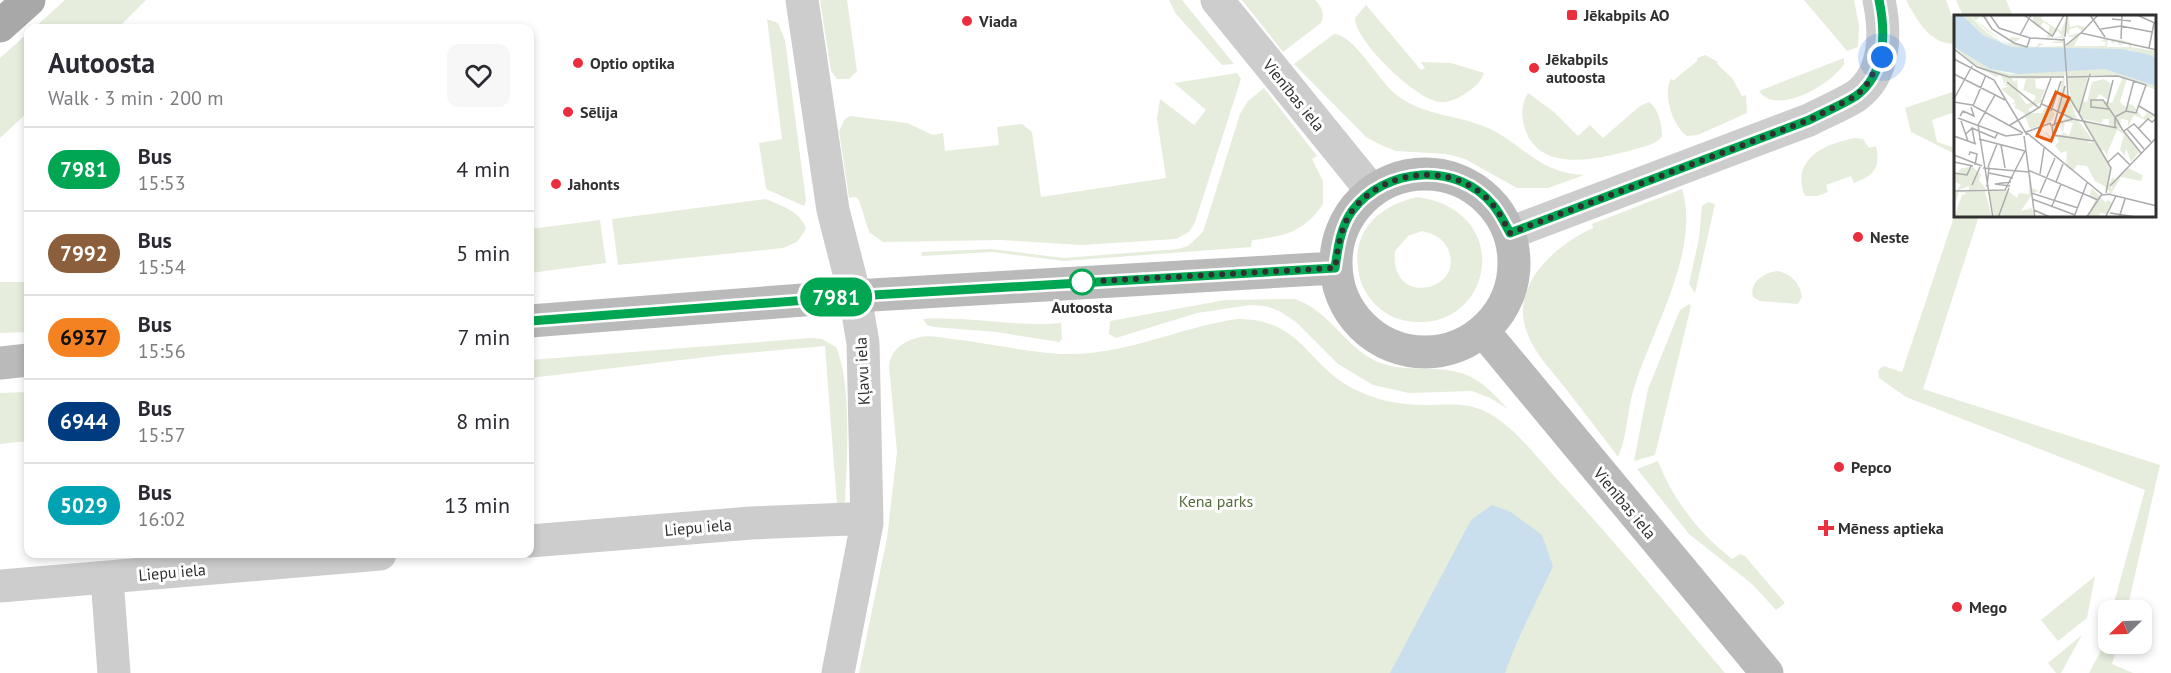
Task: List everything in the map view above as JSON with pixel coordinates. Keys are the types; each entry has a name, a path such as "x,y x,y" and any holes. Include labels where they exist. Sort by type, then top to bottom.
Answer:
{"main road":[{"path":"0,26 29,0"},
{"path":"1435,174 1467,184 1493,204 1510,233 1515,254 1514,276 1509,297 1498,316 1484,332 1455,348 1422,353 1390,346 1362,328 1343,300 1335,268 1339,239 1347,221 1352,212 1372,191 1402,176 1435,174"},
{"path":"534,321 855,296 1335,268"},
{"name":"Vienības iela","path":"1484,332 1767,673"},
{"path":"0,363 24,360"}],"street":[{"name":"Kļavu iela","path":"802,0 833,210 855,296 862,343 867,523 838,673"},
{"name":"Vienības iela","path":"1217,0 1372,191"},
{"path":"1510,233 1809,120 1856,96 1866,86 1882,57 1883,19 1879,0"},
{"name":"Liepu iela","path":"534,541 752,523 849,519 867,523"},
{"name":"Liepu iela","path":"0,586 334,558"},
{"path":"107,578 114,673"}],"green space":[{"path":"65,0 146,0 122,24 38,24"},
{"path":"820,0 847,0 857,71 849,79 837,79 831,71"},
{"path":"1169,0 1182,0 1234,64 1222,65 1176,14"},
{"path":"1242,0 1315,0 1323,17 1321,23 1283,52"},
{"path":"1804,0 1854,0 1859,25 1858,47 1847,51"},
{"path":"1906,0 1946,0 1954,22 1954,44 1938,40 1919,23"},
{"path":"1956,0 2006,0 2013,15 1963,15"},
{"path":"1366,5 1421,70 1425,68 1421,62 1451,63 1484,73 1481,79 1474,87 1454,100 1440,102 1429,99 1388,68 1365,41 1355,18"},
{"path":"767,19 778,23 785,40 806,201 804,206 766,189 759,143 782,139"},
{"path":"1334,34 1349,41 1394,93 1404,101 1427,110 1476,123 1501,135 1543,164 1568,173 1584,175 1548,188 1517,188 1465,159 1447,154 1396,151 1366,137 1294,64"},
{"path":"24,37 24,116 0,138 0,58"},
{"path":"1705,55 1718,62 1717,64 1732,78 1742,96 1746,95 1747,113 1698,135 1687,136 1673,118 1668,101 1669,85 1671,79 1674,80 1697,61 1697,58"},
{"path":"1844,58 1844,64 1838,72 1803,95 1778,101 1767,98 1759,91"},
{"path":"1237,73 1241,79 1195,222 1189,232 1176,239 1082,245 1001,240 883,242 869,232 859,200 856,197 849,198 839,131 845,119 850,116 907,123 933,135 943,133 945,151 999,145 997,127 1022,124 1032,132 1041,197 1166,178 1157,119 1160,99 1194,125 1206,110 1174,83"},
{"path":"1264,88 1317,156 1312,159 1323,181 1323,204 1308,221 1292,231 1274,237 1252,240 1251,247 1064,261 992,252 921,256 922,252 991,249 1064,258 1178,249 1188,246 1203,232 1240,114 1248,101"},
{"path":"1954,91 1954,112 1932,120 1937,142 1954,148 1954,154 1911,132 1905,108"},
{"path":"1528,93 1554,112 1578,136 1590,125 1603,138 1640,106 1649,102 1659,118 1662,137 1656,142 1619,154 1588,159 1557,158 1543,153 1533,143 1525,129 1522,110"},
{"path":"1856,138 1863,139 1869,148 1876,146 1877,165 1871,174 1854,183 1851,176 1826,185 1828,192 1817,196 1805,196 1802,172 1813,155 1833,144"},
{"path":"1682,189 1686,212 1685,237 1680,263 1635,385 1624,440 1618,457 1535,348 1528,335 1523,317 1524,300 1529,285 1538,270 1564,245 1593,228 1592,224"},
{"path":"1418,197 1451,208 1471,226 1481,249 1481,273 1472,296 1454,313 1430,322 1399,319 1387,314 1371,300 1361,282 1358,251 1362,237 1377,216 1403,201","holes":["1422,231 1444,242 1451,264 1446,275 1438,284 1426,288 1414,287 1403,281 1396,269 1395,251 1408,236"]},
{"path":"766,199 790,210 800,218 806,229 797,242 783,248 618,265 612,219"},
{"path":"1708,202 1715,204 1695,293 1689,284 1699,238 1702,206"},
{"path":"1954,217 1978,218 1923,389 2160,465 2129,600 2115,600 2145,490 1906,397 1879,378 1878,371 1883,366 1902,372"},
{"path":"600,220 606,263 534,272 534,228"},
{"path":"1777,271 1791,276 1797,283 1802,297 1798,304 1760,301 1753,297 1755,283 1767,274"},
{"path":"0,282 24,282 24,332 0,333"},
{"path":"1294,299 1318,311 1356,347 1378,362 1389,366 1458,372 1485,386 1508,409 1472,391 1409,393 1373,385 1338,364 1296,322 1279,311 1265,306 1250,305 1197,313 1116,338 1109,334 1110,321 1225,300"},
{"path":"1689,304 1691,306 1655,455 1634,461 1648,389 1680,310"},
{"path":"940,318 1026,324 1061,323 1062,339 1059,342 996,332 934,327 927,325 923,319"},
{"name":"Kena parks","path":"1237,319 1259,321 1276,326 1302,345 1338,379 1371,396 1406,404 1466,405 1482,410 1499,420 1525,443 1599,525 1725,673 859,673 887,538 897,452 889,366 895,350 904,343 928,336 1048,353 1085,353 1107,351"},
{"path":"822,339 836,347 844,381 847,423 845,502 837,504 825,346 723,355 534,378 534,360"},
{"path":"24,392 24,441 0,444 0,393"},
{"path":"1658,461 1671,489 1698,527 1732,559 1740,554 1745,556 1785,603 1776,610 1752,584 1689,534 1637,469"},
{"path":"2095,576 2087,618 2058,641 2041,620"},
{"path":"2082,635 2061,673 2056,673 2048,663"},
{"path":"2099,654 2115,654 2112,664 2133,673 2089,673"}],"water":[{"path":"1492,505 1511,512 1542,535 1553,566 1505,673 1390,673 1471,520"}],"bus line":[{"name":"7981","path":"534,321 873,295 1335,268 1339,239 1352,212 1372,191 1402,176 1435,174 1467,184 1493,204 1510,233 1809,120 1856,96 1866,86 1882,57 1883,19 1879,0"}],"place":[{"name":"Jēkabpils AO","path":"1572,15"},
{"name":"Viada","path":"967,21"},
{"name":"Optio optika","path":"578,63"},
{"name":"Jēkabpils autoosta","path":"1534,68"},
{"name":"Sēlija","path":"568,112"},
{"name":"Jahonts","path":"556,184"},
{"name":"Neste","path":"1858,237"},
{"name":"Autoosta","path":"1082,282"},
{"name":"Pepco","path":"1839,467"},
{"name":"Mēness aptieka","path":"1826,528"},
{"name":"Mego","path":"1957,607"}],"route":[{"path":"1082,282 1335,268 1339,239 1352,212 1372,191 1402,176 1435,174 1467,184 1493,204 1510,233 1809,120 1856,96 1866,86 1882,57"}]}
